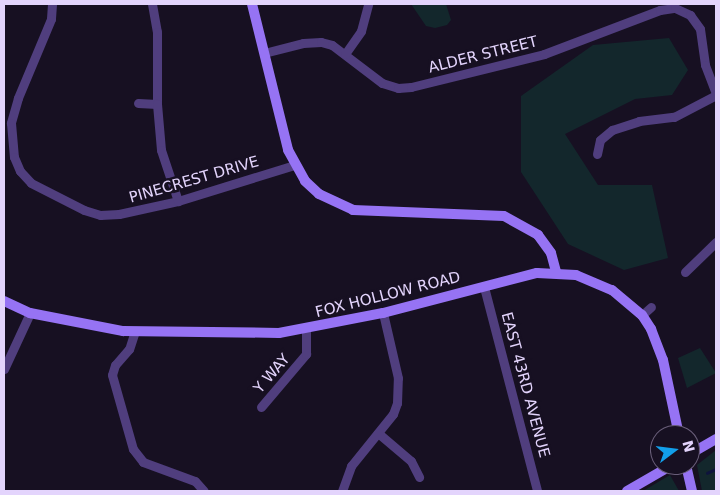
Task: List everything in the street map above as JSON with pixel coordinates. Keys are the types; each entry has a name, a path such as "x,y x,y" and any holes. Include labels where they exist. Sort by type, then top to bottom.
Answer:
{"main road":[{"path":"252,4 294,165 319,194 353,210 504,216 538,235 551,253 556,272"},
{"name":"FOX HOLLOW ROAD","path":"4,301 30,313 76,324 135,332 236,335 306,330 383,313 537,273 556,272 594,280 612,290 642,315 659,344 678,425"},
{"path":"700,449 716,440"},
{"path":"626,491 654,475"},
{"path":"688,475 692,491"}],"street":[{"name":"PINECREST DRIVE","path":"52,4 51,19 18,98 11,123 11,142 20,171 43,190 100,215 119,214 178,201 294,165"},
{"path":"152,4 157,32 157,104 161,150 178,201"},
{"path":"345,54 364,26 368,4"},
{"name":"ALDER STREET","path":"264,53 312,42 332,45 382,82 398,88 411,88 544,54 667,8 690,15 702,36 705,65 716,95"},
{"path":"597,154 600,140 612,130 639,121 674,117 716,95"},
{"path":"138,104 157,104"},
{"path":"685,272 714,249"},
{"name":"EAST 43RD AVENUE","path":"484,287 537,491"},
{"path":"642,315 651,307"},
{"path":"4,369 30,313"},
{"path":"342,491 351,466 393,414 399,391 383,313"},
{"name":"Y WAY","path":"261,408 306,354 306,330"},
{"path":"135,332 129,349 115,365 112,375 133,448 143,462 194,481 204,491"},
{"path":"378,433 411,461 419,477"}],"green space":[{"path":"411,4 446,4 451,20 447,25 435,28 426,26"},
{"path":"669,38 688,70 672,95 635,99 565,134 598,185 652,185 668,258 624,270 568,244 521,172 521,96 593,45"},
{"path":"700,348 716,373 687,388 678,358"},
{"path":"716,450 716,491 702,491 699,475 700,463"},
{"path":"670,475 679,491 643,491"}],"waterway":[{"path":"707,473 716,469"}]}
